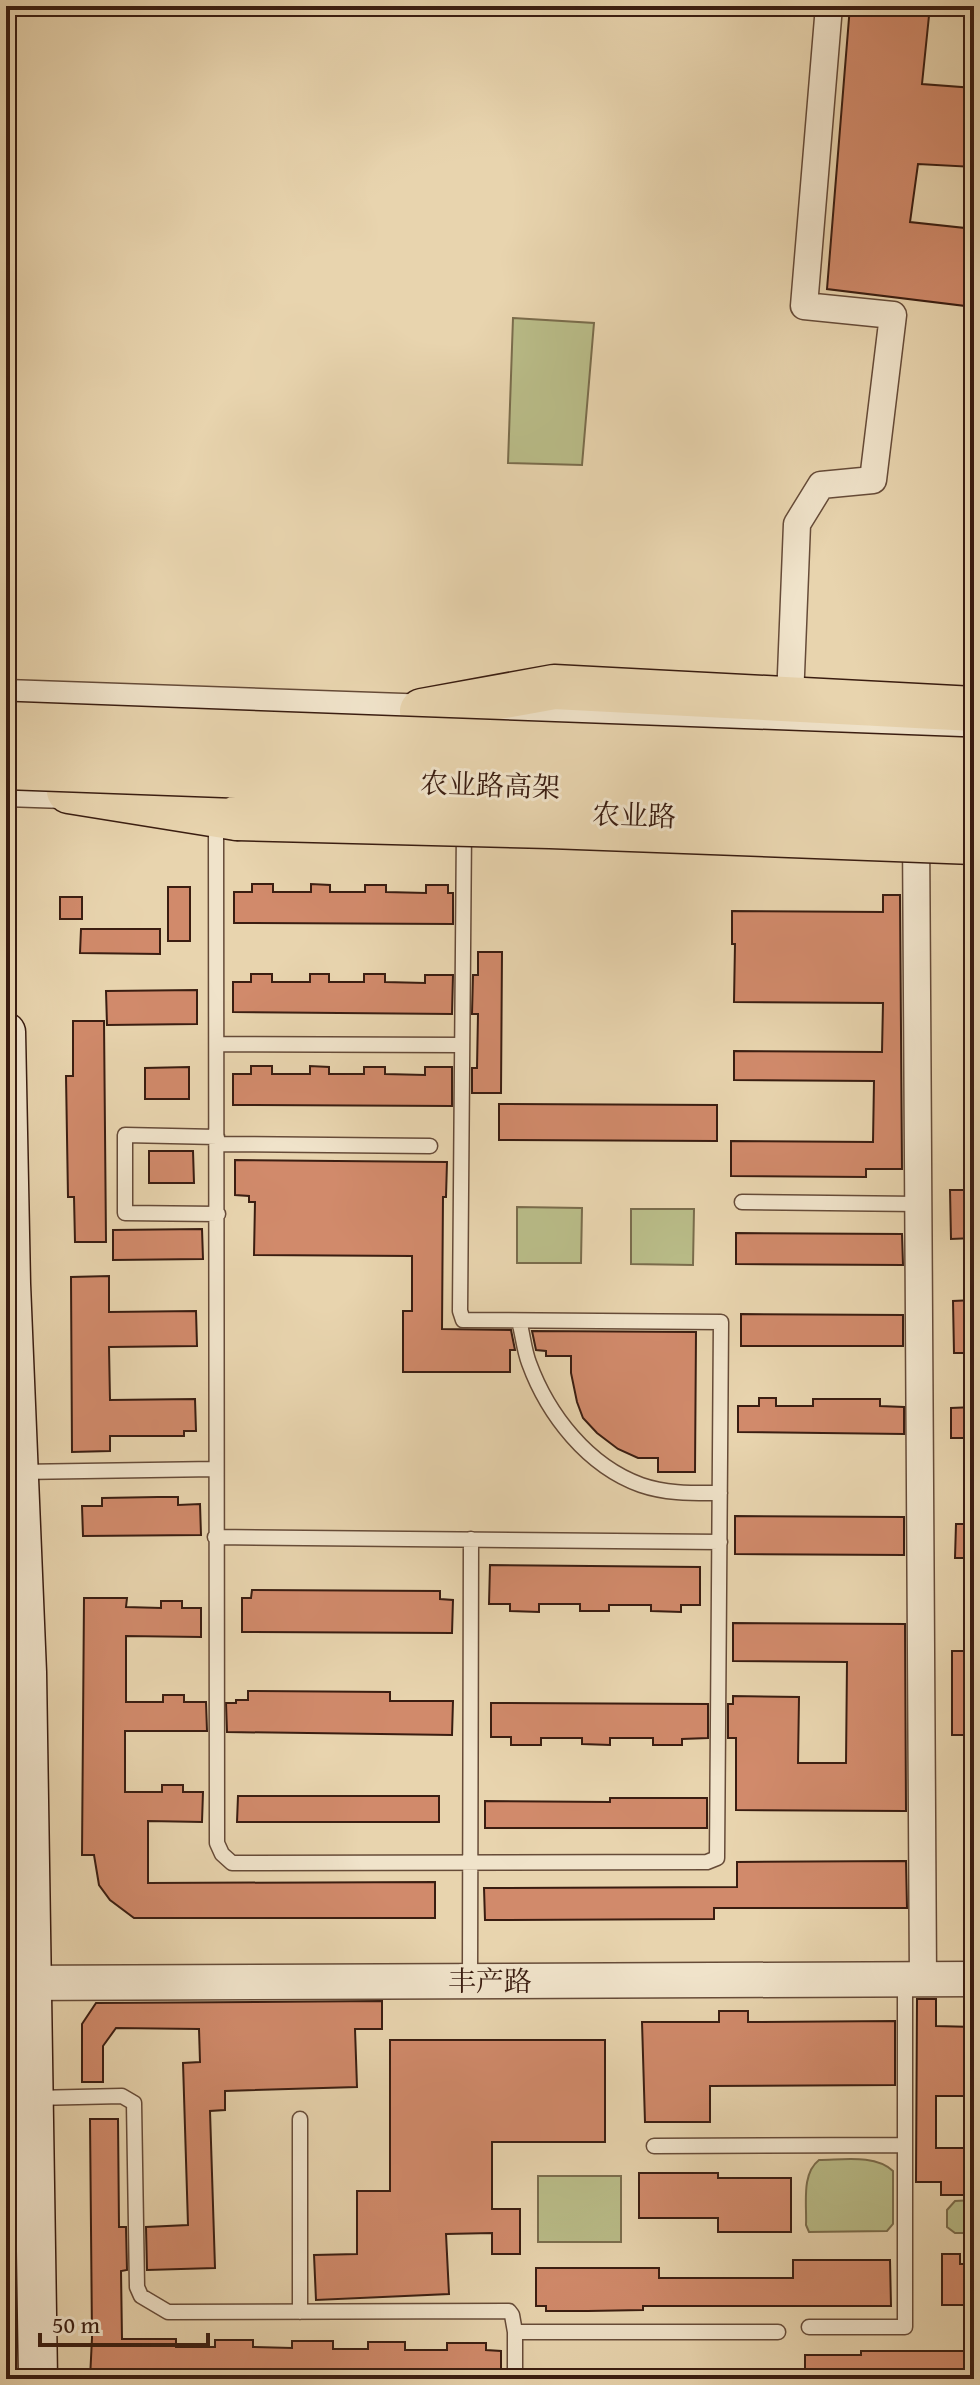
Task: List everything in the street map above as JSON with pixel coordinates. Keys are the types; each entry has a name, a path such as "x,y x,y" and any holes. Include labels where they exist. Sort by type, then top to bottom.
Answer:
{"highway":[{"path":"422,711 554,687 974,709"},
{"name":"农业路高架","path":"6,724 974,760"},
{"name":"农业路高架","path":"6,767 974,803"},
{"path":"69,791 226,817 974,842"}],"main road":[{"path":"6,1032 11,1284 27,1672 19,1983 33,2098 38,2379"}],"street":[{"path":"790,699 797,524 821,485 873,480 893,315 804,306 829,6"},
{"path":"6,697 974,731"},
{"path":"914,1979 918,1204 915,728"},
{"name":"农业路","path":"6,789 974,829"},
{"name":"丰产路","path":"19,1983 974,1979"}],"lane":[{"path":"226,817 217,1044 215,1469 217,1843 222,1854 232,1863 707,1862 717,1858 721,1322 463,1320 460,1311 464,808"},
{"path":"217,1044 462,1045"},
{"path":"218,1214 125,1213 125,1135 430,1146"},
{"path":"742,1202 918,1204"},
{"path":"519,1321 529,1362 554,1413 578,1443 609,1471 643,1486 678,1492 720,1493"},
{"path":"18,1472 215,1469"},
{"path":"215,1537 720,1542"},
{"path":"470,1981 471,1539"},
{"path":"809,2327 905,2327 905,2145 914,1979"},
{"path":"33,2098 122,2096 134,2103 137,2287 141,2296 168,2312 509,2311 515,2332 515,2379"},
{"path":"300,2119 300,2312"},
{"path":"654,2146 905,2145"},
{"path":"515,2332 778,2332"}],"green space":[{"path":"513,318 594,323 582,465 508,463"},
{"path":"517,1207 582,1208 581,1263 517,1263"},
{"path":"631,1209 694,1209 693,1265 631,1264"},
{"path":"819,2160 868,2160 893,2171 893,2224 887,2231 809,2232 806,2225 807,2181"},
{"path":"538,2176 621,2176 621,2242 538,2242"},
{"path":"974,2200 974,2233 955,2233 947,2227 947,2210 955,2201"}],"building":[{"path":"850,6 930,6 922,84 974,88 974,167 918,164 910,222 974,229 974,307 827,289"},
{"path":"252,884 273,884 273,892 311,892 311,884 330,885 330,892 365,892 365,885 386,885 386,892 426,893 426,885 448,885 448,893 453,893 453,924 234,923 234,892 252,892"},
{"path":"168,887 190,887 190,941 168,941"},
{"path":"883,895 900,895 902,1169 866,1169 866,1177 731,1176 731,1141 873,1142 874,1081 734,1080 734,1051 882,1052 883,1003 734,1002 732,911 883,912"},
{"path":"60,897 82,897 82,919 60,919"},
{"path":"81,929 160,929 160,954 80,953"},
{"path":"478,952 502,952 501,1093 472,1093 472,1068 477,1068 478,1014 472,1014 473,975 478,975"},
{"path":"251,974 272,974 272,982 310,982 310,974 329,974 329,982 364,982 364,974 385,974 385,982 425,983 425,975 453,975 452,1014 233,1012 233,982 251,982"},
{"path":"197,990 197,1024 107,1025 106,991"},
{"path":"73,1021 104,1021 106,1242 75,1242 74,1197 68,1197 66,1076 73,1076"},
{"path":"251,1066 272,1066 272,1074 310,1074 310,1066 329,1067 329,1074 364,1074 364,1067 385,1067 385,1074 425,1075 425,1067 452,1067 452,1106 233,1105 233,1074 251,1074"},
{"path":"189,1067 189,1099 145,1099 145,1068"},
{"path":"499,1104 717,1105 717,1141 499,1140"},
{"path":"149,1151 193,1151 194,1183 149,1183"},
{"path":"235,1160 447,1162 446,1197 443,1197 442,1329 511,1330 515,1350 510,1350 510,1372 403,1372 403,1311 412,1311 412,1256 254,1255 255,1202 249,1202 249,1196 235,1195"},
{"path":"950,1190 974,1190 974,1238 951,1239"},
{"path":"202,1229 203,1259 113,1260 113,1230"},
{"path":"736,1233 902,1234 903,1265 736,1264"},
{"path":"109,1276 109,1312 196,1311 197,1346 109,1347 110,1400 195,1399 196,1431 184,1431 184,1436 110,1436 110,1451 72,1452 71,1277"},
{"path":"974,1300 974,1353 954,1353 953,1301"},
{"path":"741,1314 903,1315 903,1346 741,1346"},
{"path":"532,1331 696,1332 695,1472 658,1472 658,1458 638,1458 618,1449 597,1433 583,1418 577,1402 571,1356 546,1356 546,1351 536,1350"},
{"path":"759,1398 776,1398 776,1406 813,1406 813,1399 880,1399 880,1406 904,1407 904,1434 738,1432 738,1406 759,1406"},
{"path":"974,1407 974,1438 951,1438 951,1408"},
{"path":"178,1497 178,1505 200,1504 201,1535 83,1536 82,1506 102,1506 102,1498"},
{"path":"735,1516 904,1517 904,1555 735,1554"},
{"path":"956,1524 974,1524 974,1558 955,1558"},
{"path":"490,1565 700,1567 700,1605 681,1605 681,1612 651,1611 651,1605 609,1605 609,1611 580,1611 580,1604 539,1604 539,1612 510,1611 510,1604 489,1604"},
{"path":"252,1590 440,1591 440,1599 453,1600 452,1633 242,1632 242,1598 251,1598"},
{"path":"84,1598 127,1598 126,1607 161,1608 161,1601 182,1601 182,1608 201,1608 201,1637 126,1636 126,1702 163,1702 163,1695 184,1695 184,1702 206,1702 207,1731 125,1731 125,1792 162,1792 162,1785 183,1785 183,1792 203,1792 202,1822 148,1821 148,1883 435,1882 435,1918 134,1918 110,1900 99,1885 94,1855 82,1855"},
{"path":"733,1623 905,1624 906,1811 736,1810 736,1738 728,1738 728,1704 733,1704 733,1696 799,1697 798,1763 846,1763 847,1662 733,1661"},
{"path":"952,1651 974,1651 974,1735 952,1735"},
{"path":"248,1691 390,1692 390,1701 453,1701 452,1735 227,1732 226,1703 248,1700"},
{"path":"491,1703 708,1704 708,1738 682,1739 682,1745 653,1745 653,1738 610,1738 610,1745 582,1744 582,1738 541,1738 541,1745 511,1745 511,1737 491,1737"},
{"path":"238,1796 439,1796 439,1822 237,1822"},
{"path":"610,1798 707,1798 707,1828 485,1828 485,1801 610,1802"},
{"path":"906,1861 907,1908 714,1908 714,1919 485,1920 484,1888 737,1887 737,1862"},
{"path":"917,1999 936,1999 936,2026 974,2027 974,2096 936,2096 936,2148 974,2148 974,2195 941,2195 941,2182 916,2182"},
{"path":"382,2001 382,2029 355,2029 357,2087 225,2091 225,2110 210,2111 215,2268 147,2270 146,2227 188,2225 183,2063 200,2062 199,2029 116,2028 103,2046 103,2082 82,2082 82,2024 96,2003"},
{"path":"719,2011 748,2011 748,2022 895,2021 895,2085 710,2086 710,2122 645,2122 642,2022 719,2022"},
{"path":"390,2040 605,2040 605,2142 492,2142 492,2209 520,2209 520,2254 492,2254 492,2233 446,2234 449,2294 316,2300 314,2255 357,2254 357,2191 390,2191"},
{"path":"90,2119 118,2119 119,2227 126,2227 127,2270 121,2271 122,2339 176,2339 176,2347 215,2347 215,2340 253,2340 253,2347 292,2348 292,2341 333,2341 333,2349 368,2349 368,2342 405,2342 405,2350 447,2350 447,2343 486,2343 486,2350 501,2351 501,2379 90,2379"},
{"path":"639,2173 718,2173 718,2178 791,2178 791,2232 718,2232 718,2218 639,2218"},
{"path":"942,2254 960,2254 960,2264 974,2264 974,2305 942,2305"},
{"path":"793,2260 890,2260 891,2306 643,2306 643,2310 546,2311 546,2306 536,2306 536,2268 659,2268 659,2278 793,2278"},
{"path":"861,2351 974,2351 974,2379 805,2379 805,2355 861,2355"}]}
